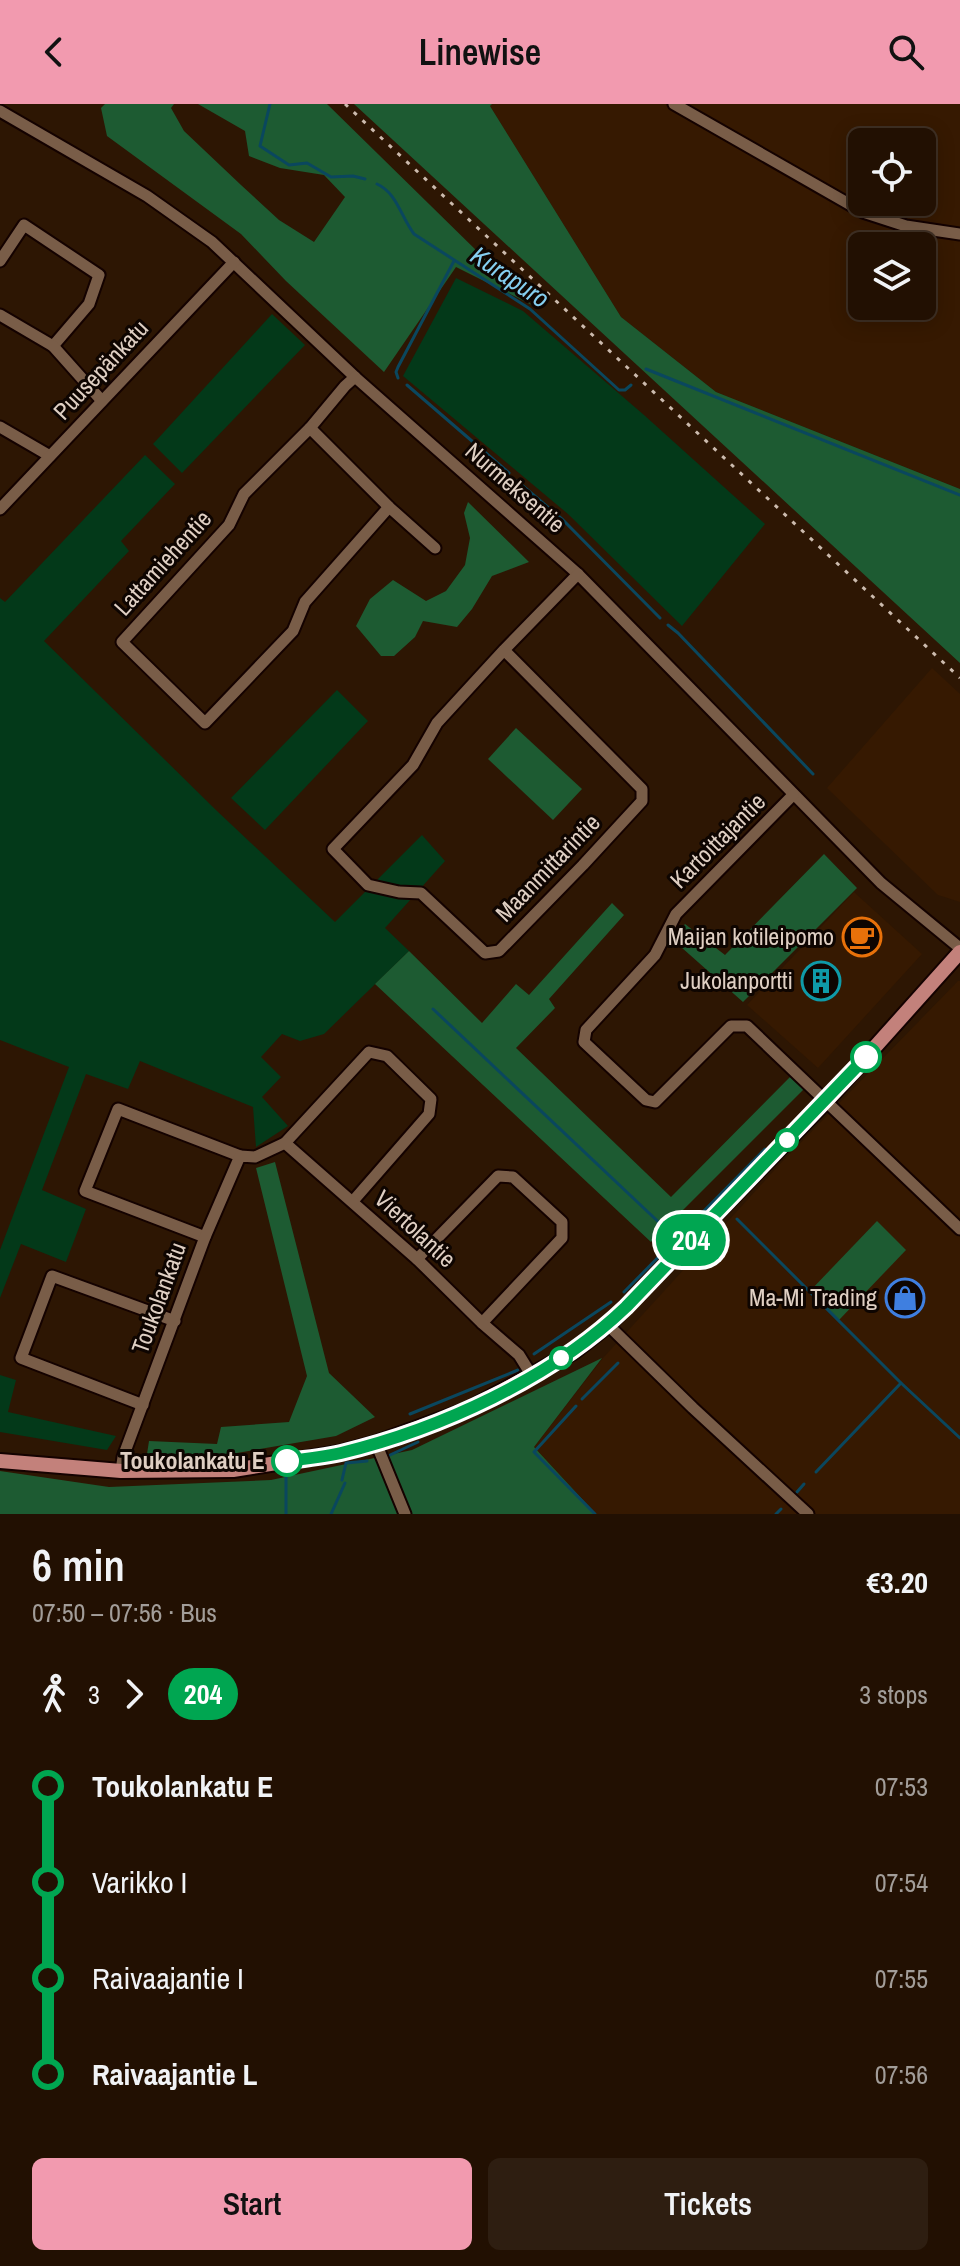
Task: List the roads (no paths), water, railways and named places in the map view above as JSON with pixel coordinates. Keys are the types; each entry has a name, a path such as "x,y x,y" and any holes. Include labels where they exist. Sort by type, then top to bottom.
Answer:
{"main road":[{"path":"0,1461 121,1471 233,1470 339,1453 376,1443 467,1410 532,1376 575,1351 608,1325 825,1101 960,950"}],"street":[{"path":"674,104 863,212 906,226 960,234"},
{"name":"Nurmeksentie","path":"0,111 158,203 201,233 355,377 578,574 881,883 960,950"},
{"path":"0,261 24,225 99,275 89,304 53,346"},
{"name":"Puusepänkatu","path":"0,509 234,262"},
{"path":"0,315 53,346 102,401"},
{"name":"Lattamiehentie","path":"355,377 310,428 244,494 229,525 122,642 205,723 293,631 305,602 389,507"},
{"path":"0,427 50,456"},
{"path":"310,428 435,548"},
{"name":"Maanmittarintie","path":"504,650 642,789 642,801 499,951 485,953 421,893 368,885 333,849 413,765 437,723 504,650 578,574"},
{"name":"Kartoittajantie","path":"793,795 676,914 655,955 586,1030 584,1042 646,1100 655,1102 731,1026 747,1026 825,1101"},
{"path":"205,1237 85,1191 118,1109 240,1156 255,1157 285,1143 369,1052 387,1056 431,1099 429,1114 353,1201"},
{"path":"825,1101 960,1229"},
{"name":"Viertolantie","path":"285,1143 353,1201 519,1355 532,1376"},
{"name":"Toukolankatu","path":"121,1471 123,1457 205,1237 240,1156"},
{"path":"417,1259 498,1176 513,1177 562,1222 562,1238 482,1323"},
{"path":"143,1405 21,1358 52,1276 175,1321"},
{"path":"608,1325 808,1514"},
{"path":"376,1443 405,1514"}],"waterway":[{"name":"Kurapuro","path":"270,104 260,146 289,165 307,163 331,177 365,179"},
{"name":"Kurapuro","path":"377,184 394,199 414,234 530,309 619,390 631,385"},
{"path":"398,378 398,367 454,261"},
{"path":"646,369 960,495"},
{"path":"407,385 509,473"},
{"path":"517,481 563,520 660,618"},
{"path":"668,625 813,774"},
{"path":"433,1009 667,1230"},
{"path":"624,1292 765,1149"},
{"path":"737,1219 960,1438"},
{"path":"534,1354 611,1302"},
{"path":"582,1399 618,1363"},
{"path":"410,1414 518,1370"},
{"path":"816,1472 901,1383"},
{"path":"576,1406 534,1452 595,1514"},
{"path":"390,1455 418,1442"},
{"path":"342,1480 346,1463 367,1461"},
{"path":"286,1476 286,1514"},
{"path":"331,1514 345,1483"},
{"path":"797,1492 804,1484"},
{"path":"776,1514 781,1509"}],"railway":[{"path":"345,104 960,678"}],"place":[{"name":"Maijan kotileipomo","path":"862,937"},
{"name":"Jukolanportti","path":"821,981"},
{"name":"Ma-Mi Trading","path":"905,1298"},
{"name":"Toukolankatu E","path":"287,1461"}]}
